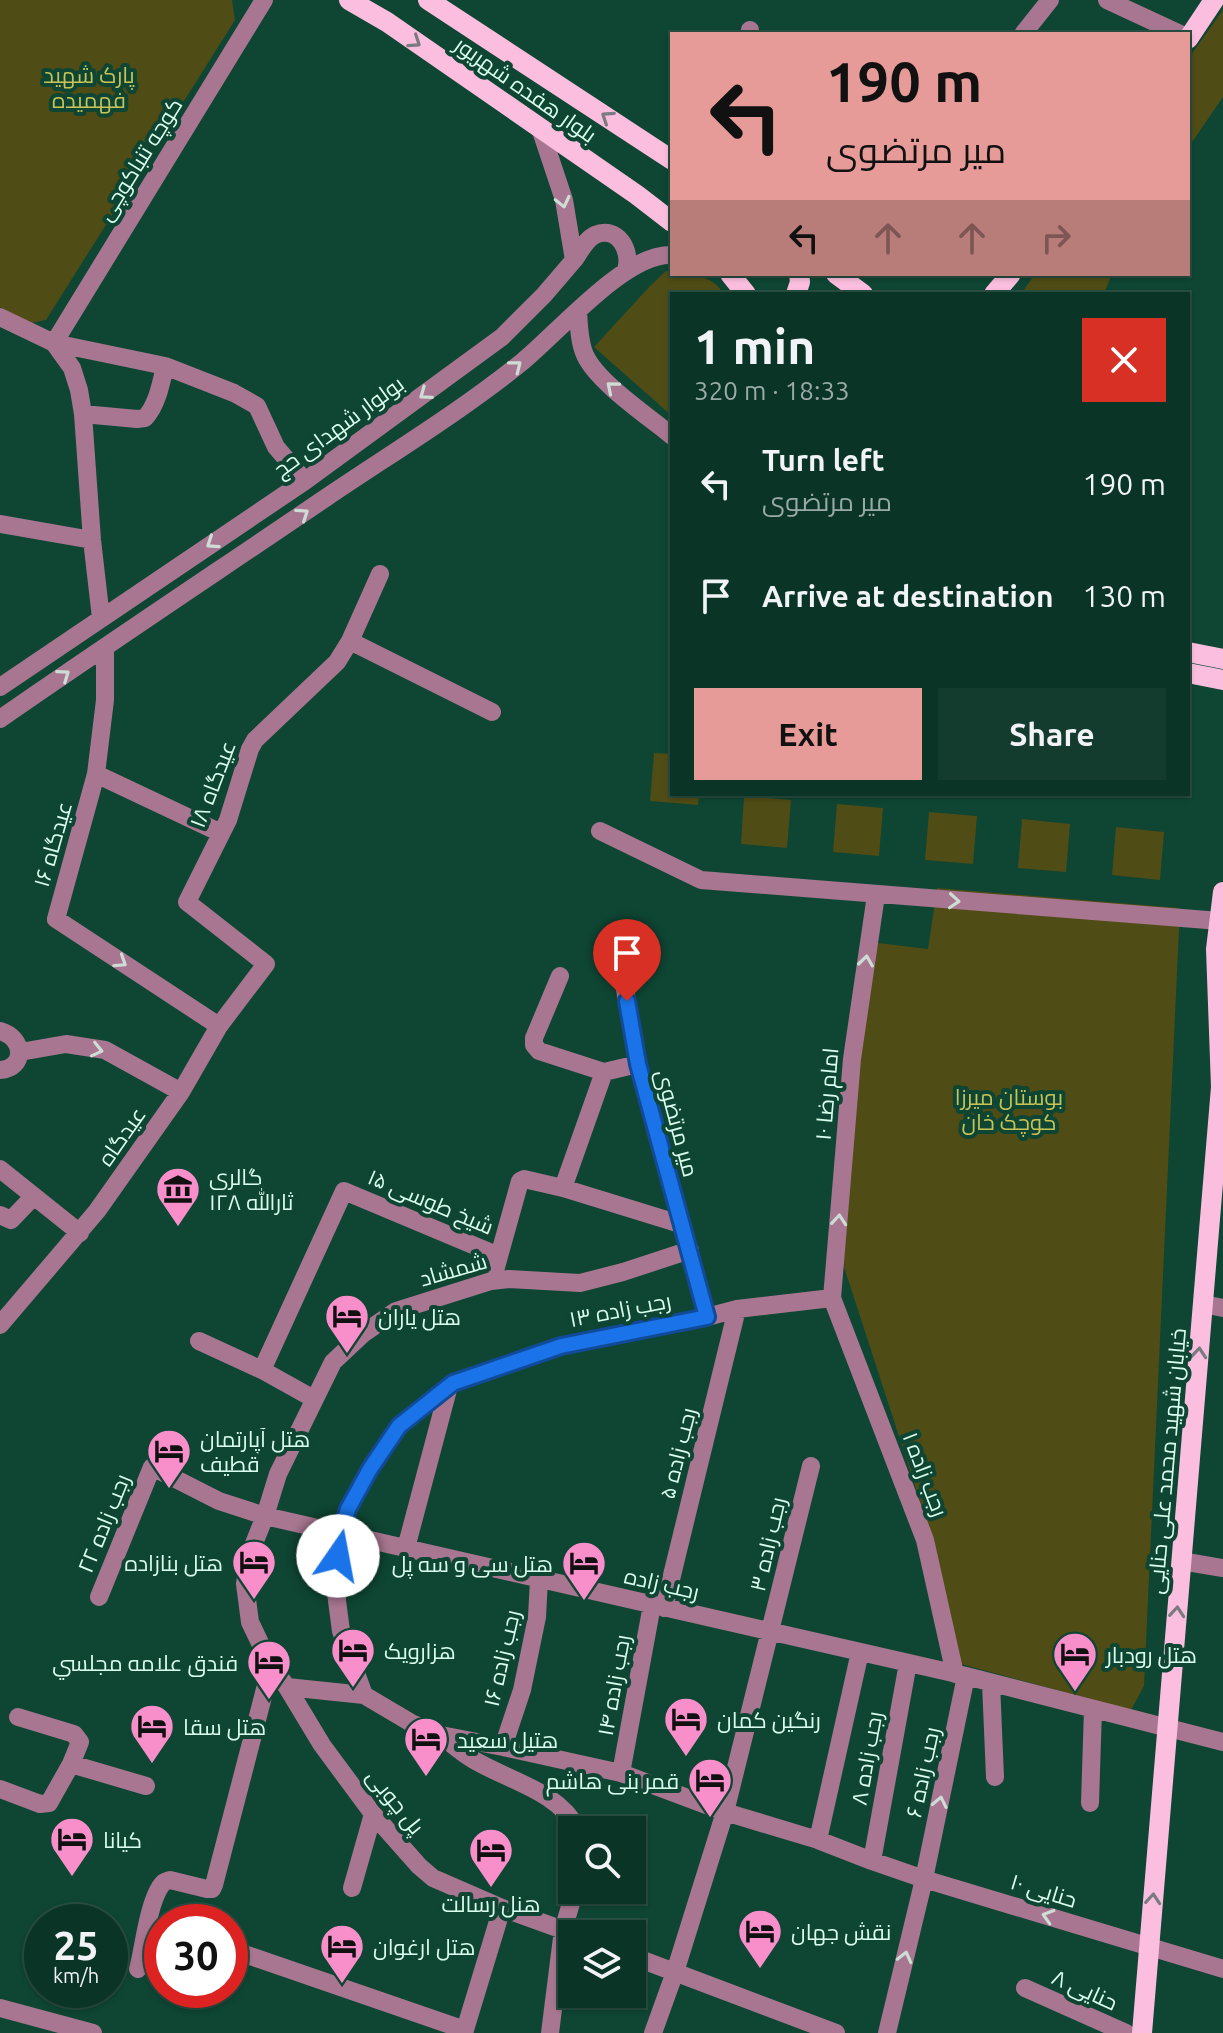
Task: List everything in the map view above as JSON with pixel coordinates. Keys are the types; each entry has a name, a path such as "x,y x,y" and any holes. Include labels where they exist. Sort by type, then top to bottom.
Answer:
{"main road":[{"name":"بلوار هفده شهریور","path":"349,0 387,22 670,221"},
{"name":"بلوار هفده شهریور","path":"428,0 670,159"},
{"path":"1190,35 1214,0"},
{"path":"732,276 744,292"},
{"path":"839,276 860,292"},
{"path":"996,292 1009,276"},
{"path":"1190,652 1223,659"},
{"path":"1190,673 1223,680"},
{"name":"خیابان شهید محمد علی حنایی","path":"1142,2033 1181,1561 1213,1306 1222,1087 1216,949 1223,892"}],"street":[{"name":"کوچه تنباکوچی","path":"54,343 264,0"},
{"path":"1025,32 1050,0"},
{"path":"1107,0 1176,32"},
{"path":"540,128 564,200 574,260"},
{"name":"بولوار شهدای حج","path":"0,687 305,481 502,337 544,295 591,237 602,233 612,235 625,245 628,253 626,270"},
{"path":"0,719 462,407 523,361 626,270 661,254 670,255"},
{"path":"578,311 584,354 597,374 670,434"},
{"path":"0,317 54,343 165,366 234,393 257,406 276,447 305,481"},
{"path":"54,343 72,368 79,390 101,618"},
{"path":"83,414 145,418 165,366"},
{"path":"1,524 92,540"},
{"name":"عیدگاه ۱۸","path":"266,964 187,902 228,820 255,740 337,662 350,641 380,574"},
{"path":"350,641 492,712"},
{"name":"عیدگاه ۱۶","path":"105,647 105,700 96,774 56,919 219,1026"},
{"path":"96,774 221,833"},
{"path":"600,831 701,880 1220,921"},
{"name":"امام رضا ۱۰","path":"832,1298 852,1059 876,895"},
{"name":"میر مرتضوی","path":"616,938 638,1064 707,1317"},
{"name":"عیدگاه","path":"2,1319 80,1233 181,1092 219,1026 266,964"},
{"path":"560,976 534,1038 534,1045 539,1051 604,1072 638,1064"},
{"path":"0,1031 11,1034 20,1052 16,1063 0,1070"},
{"path":"20,1052 66,1044 105,1050 181,1092"},
{"path":"563,1188 604,1072"},
{"path":"0,1169 80,1233"},
{"path":"491,1281 520,1181 524,1179 680,1224"},
{"name":"۱۵ شیخ طوسی","path":"262,1370 344,1191 499,1256"},
{"path":"0,1215 11,1220 34,1196"},
{"name":"شمشاد","path":"265,1516 278,1474 333,1362 364,1333 396,1311 491,1281 509,1279 580,1283 690,1250"},
{"name":"رجب زاده ۱۳","path":"364,1695 341,1631 334,1578 348,1509 399,1426 453,1383 561,1346 737,1309 832,1298"},
{"name":"رجب زاده ۱","path":"832,1298 925,1540 961,1675"},
{"name":"رجب زاده ۵","path":"658,1606 737,1309"},
{"path":"199,1341 262,1370 314,1399"},
{"path":"406,1548 449,1386"},
{"name":"رجب زاده ۳","path":"653,2033 725,1812 811,1466"},
{"name":"رجب زاده","path":"152,1467 219,1501 265,1516 961,1675 1223,1742"},
{"name":"رجب زاده ۲۲","path":"99,1597 152,1467"},
{"name":"پل چوبی","path":"265,1516 249,1556 245,1584 250,1622 271,1666 322,1745 373,1814 433,1878 558,1928"},
{"path":"1181,1561 1223,1568"},
{"name":"رجب زاده ۱۶","path":"503,1747 522,1690 537,1617 539,1579"},
{"name":"رجب زاده ۱۴","path":"621,1773 658,1606"},
{"path":"818,1840 860,1652"},
{"name":"رجب زاده ۸","path":"872,1861 908,1663"},
{"path":"157,1904 160,1886 165,1881 207,1889 212,1889 214,1885 271,1666"},
{"name":"رجب زاده ۶","path":"924,1879 961,1675"},
{"path":"991,1683 995,1777"},
{"path":"287,1687 364,1695 413,1724 441,1735 474,1760 557,1803 570,1816"},
{"path":"1090,1803 1093,1709"},
{"path":"0,1789 40,1804 49,1803 80,1742 74,1734 18,1717"},
{"name":"حنایی ۱۰","path":"441,1735 621,1773 725,1812 818,1840 924,1879 1223,1969"},
{"path":"71,1764 146,1786"},
{"path":"352,1888 373,1814"},
{"path":"887,2033 924,1879"},
{"path":"248,1955 464,2032 502,1908"},
{"path":"138,1969 144,1954"},
{"path":"646,1961 836,2033"},
{"path":"550,2033 558,1988"},
{"name":"حنایی ۸","path":"1025,1988 1126,2033"},
{"path":"0,2008 93,2033"}],"green space":[{"name":"پارک شهید فهمیده","path":"0,0 232,0 235,20 46,320 31,323 0,307"},
{"path":"1223,10 1223,97 1190,145 1190,56"},
{"path":"670,271 670,276 708,279 722,292 670,292 670,414 594,347 650,286"},
{"path":"1034,276 1111,276 1105,292 1022,292"},
{"path":"654,753 670,754 670,796 699,796 698,805 650,801"},
{"path":"744,796 791,800 787,848 741,844"},
{"path":"837,804 883,808 879,856 833,852"},
{"path":"929,812 977,816 973,864 925,860"},
{"path":"1022,819 1070,824 1066,872 1018,868"},
{"path":"1116,827 1164,832 1160,880 1112,875"},
{"name":"بوستان میرزا کوچک خان","path":"937,888 1180,908 1144,1686 1131,1710 961,1664 932,1538 844,1267 846,1112 861,941 928,949"}],"place":[{"name":"گالری ثارالله ۱۲۸","path":"178,1228"},
{"name":"هتل یاران","path":"347,1355"},
{"name":"هتل آپارتمان قطیف","path":"169,1490"},
{"name":"هتل بنازاده","path":"254,1601"},
{"name":"هتل سی و سه پل","path":"584,1602"},
{"name":"هزارویک","path":"353,1689"},
{"name":"هتل رودبار","path":"1075,1693"},
{"name":"فندق علامه مجلسي","path":"269,1701"},
{"name":"رنگین کمان","path":"686,1758"},
{"name":"هتل سقا","path":"152,1765"},
{"name":"هتیل سعید","path":"426,1778"},
{"name":"قمر بنی هاشم","path":"710,1819"},
{"name":"كيانا","path":"72,1878"},
{"name":"هنل رسالت","path":"491,1889"},
{"name":"نقش جهان","path":"760,1970"},
{"name":"هتل ارغوان","path":"342,1985"}],"route":[{"path":"338,1556 348,1509 370,1469 399,1426 453,1383 561,1346 707,1317 638,1064 627,1001"}]}
